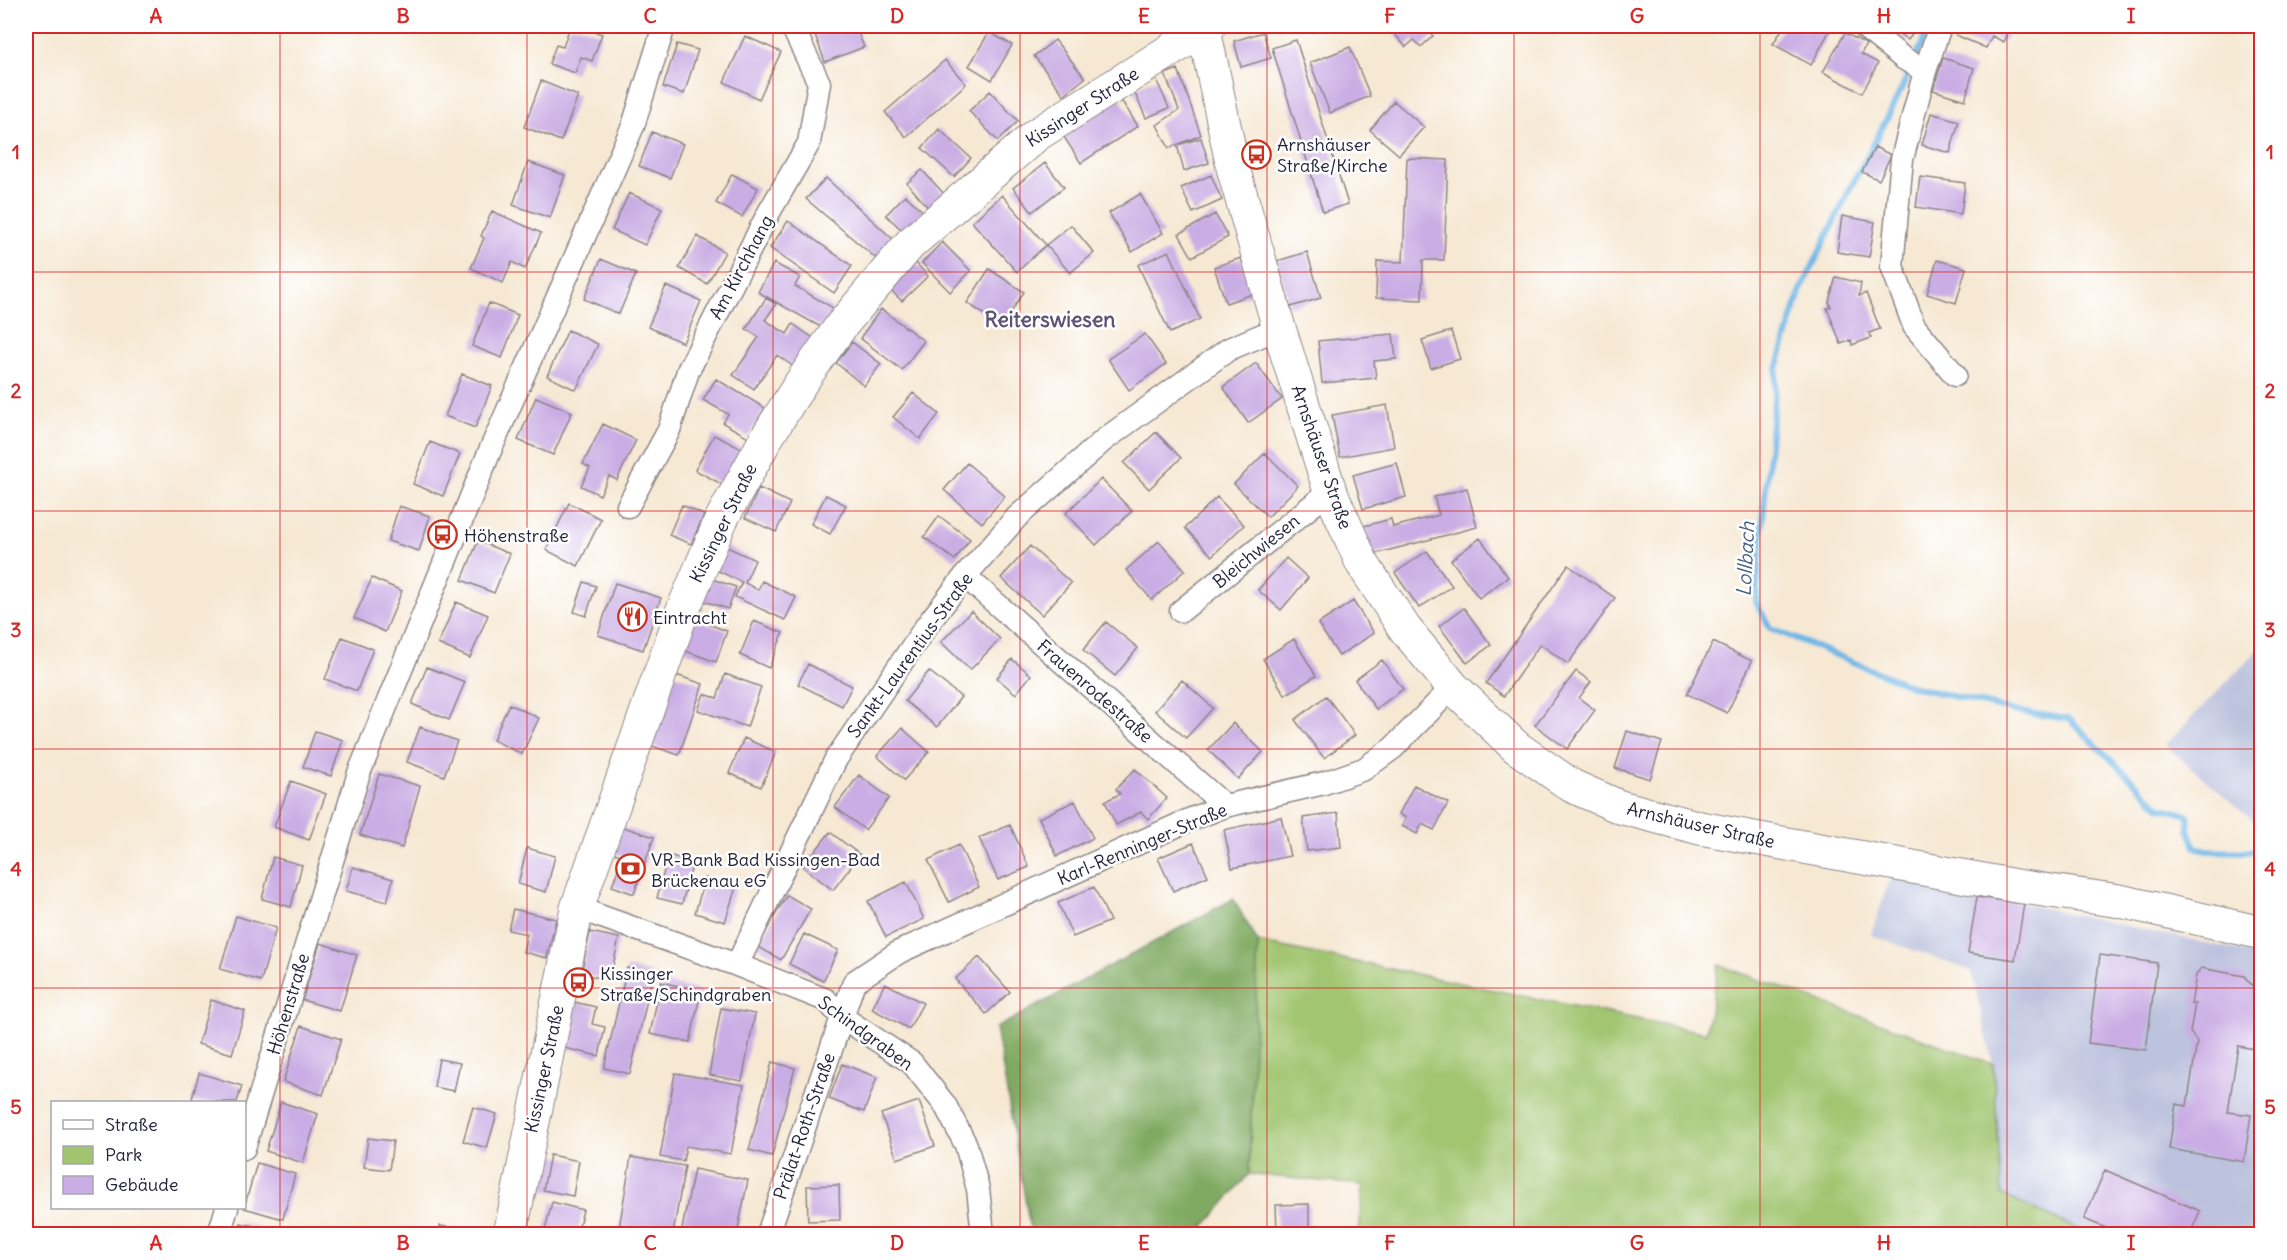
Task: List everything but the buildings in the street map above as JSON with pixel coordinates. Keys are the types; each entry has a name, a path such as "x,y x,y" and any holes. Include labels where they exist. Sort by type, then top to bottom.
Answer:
{"street":[{"name":"Höhenstraße","path":"246,1141 359,773 489,453 633,126 664,26"},
{"name":"Am Kirchhang","path":"628,506 669,430 688,371 768,214 809,144 819,83 792,26"},
{"path":"1863,26 1915,66"},
{"path":"1941,26 1915,66 1902,159 1892,266 1914,326 1955,375"},
{"name":"Arnshäuser Straße","path":"1205,27 1233,168 1279,328 1330,491 1362,564 1406,629 1453,687 1516,747 1572,786 1620,807 1700,828 2016,886 2120,901 2262,933"},
{"name":"Kissinger Straße","path":"510,1234 577,908 682,612 722,518 766,437 841,326 910,244 1036,135 1205,27"},
{"name":"Sankt-Laurentius-Straße","path":"737,965 836,759 927,625 965,576 1017,517 1104,440 1229,349 1279,328"},
{"name":"Bleichwiesen","path":"1181,611 1330,491"},
{"name":"Frauenrodestraße","path":"965,576 1226,806"},
{"name":"Karl-Renninger-Straße","path":"842,1017 854,982 899,952 1189,820 1226,806 1324,783 1364,769 1393,748 1453,687"},
{"name":"Schindgraben","path":"577,908 737,965 826,1000 842,1017 912,1063 945,1105 966,1145 978,1189 983,1234"},
{"name":"Prälat-Roth-Straße","path":"768,1234 842,1017"},
{"path":"219,1234 227,1209"}],"shaded area":[{"path":"2261,647 2261,824 2252,820 2165,745"},
{"path":"1891,875 2261,955 2261,1234 2089,1234 2002,1196 1993,1064 1971,971 1871,935"}],"green space":[{"path":"1233,899 1258,942 1249,1174 1198,1234 1031,1234 996,1028"},
{"path":"1258,942 1706,1033 1719,965 1993,1064 2002,1195 2089,1234 1359,1234 1363,1185 1249,1174"}],"waterway":[{"name":"Lollbach","path":"1925,37 1892,109 1800,292 1792,318 1777,369 1756,602 1770,628 1911,686 2014,711 2069,719 2160,807 2188,815 2189,829 2195,847 2207,851 2262,852"}],"place":[{"name":"Arnshäuser Straße/Kirche","path":"1256,154"},
{"name":"Höhenstraße","path":"443,535"},
{"name":"Eintracht","path":"632,617"},
{"name":"VR-Bank Bad Kissingen-Bad Brückenau eG","path":"630,869"},
{"name":"Kissinger Straße/Schindgraben","path":"579,983"}],"district":[{"name":"Reiterswiesen","path":"1050,319"}]}
